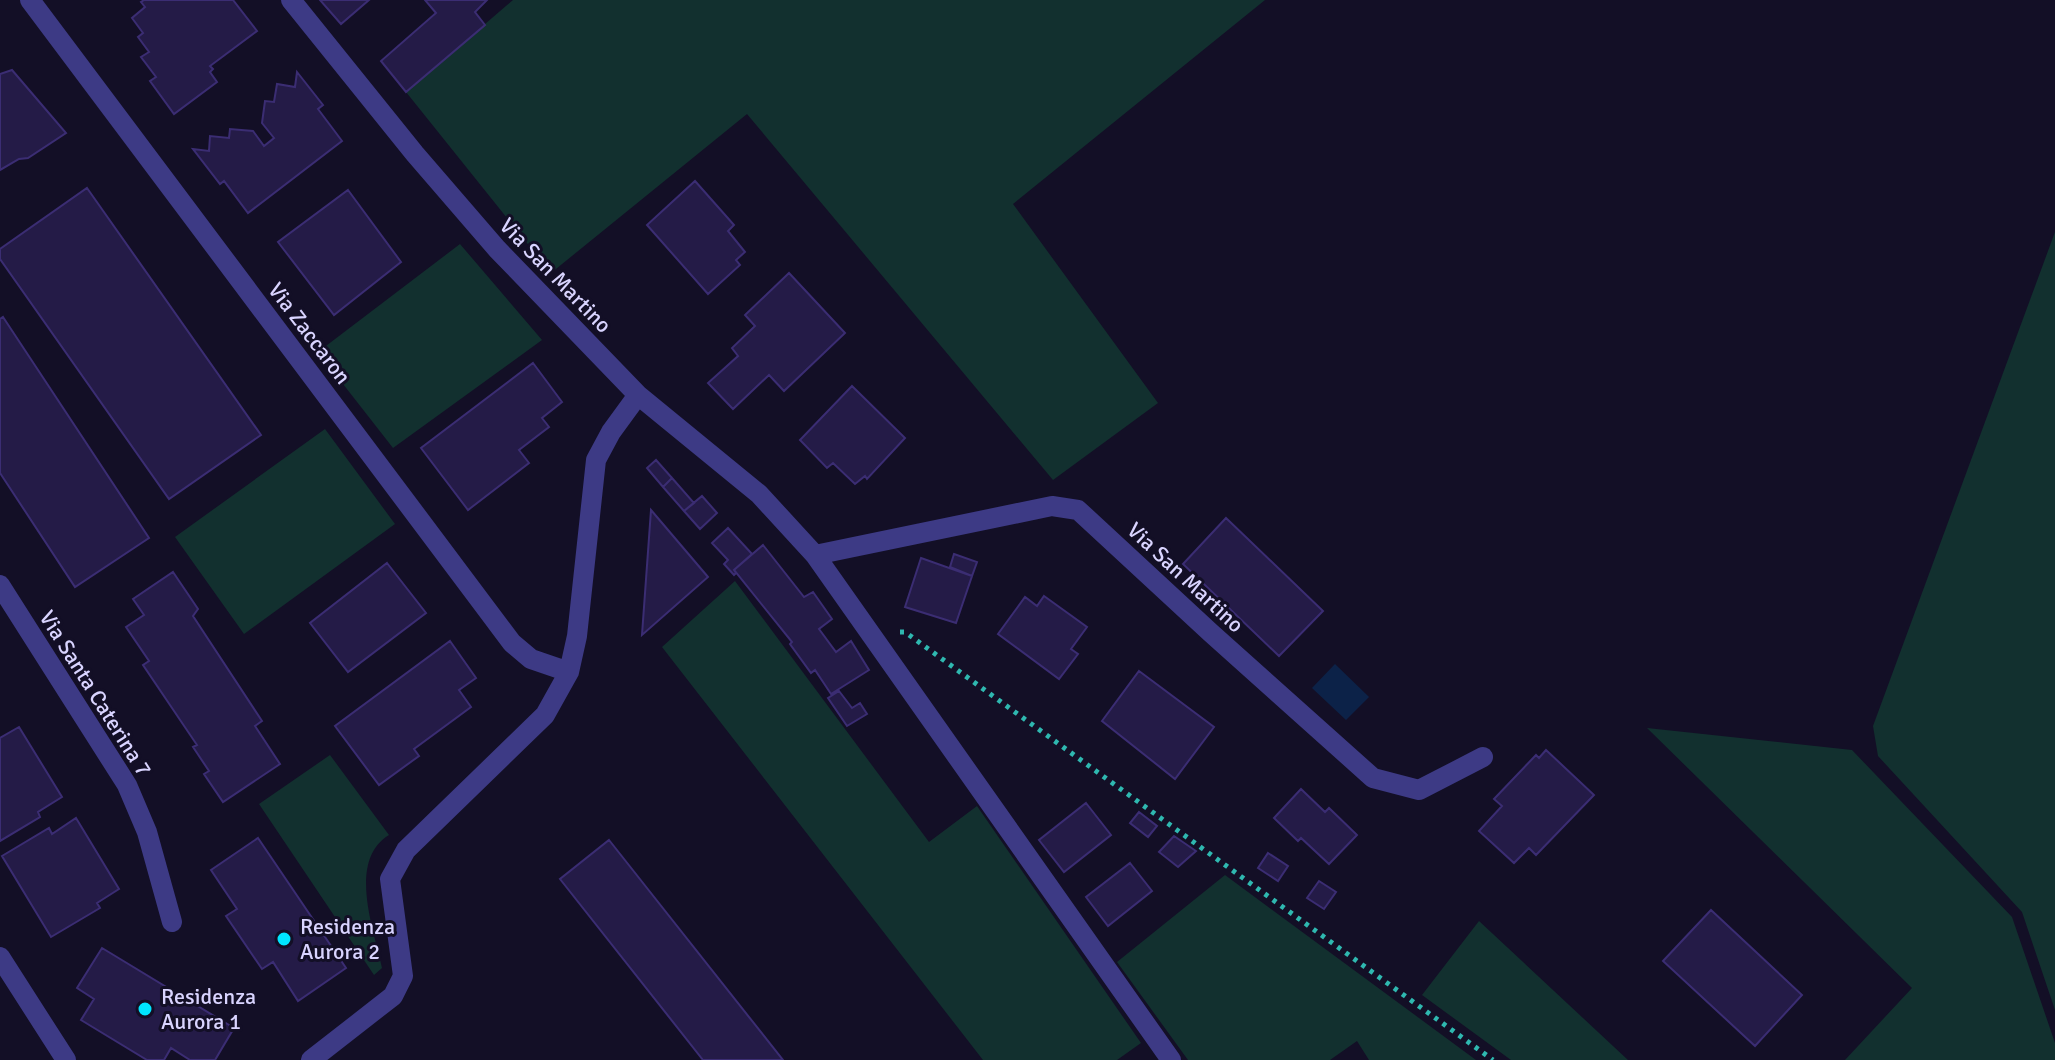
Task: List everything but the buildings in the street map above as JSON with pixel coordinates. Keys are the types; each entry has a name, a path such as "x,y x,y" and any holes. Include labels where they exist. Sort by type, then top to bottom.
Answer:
{"street":[{"name":"Via Zaccaron","path":"30,0 512,643 531,659 569,672"},
{"name":"Via San Martino","path":"291,0 415,154 497,249 638,395 759,494 815,555 1171,1060"},
{"path":"311,1060 393,996 403,976 390,879 406,850 545,715 569,672 577,636 596,460 611,432 638,395"},
{"name":"Via San Martino","path":"815,555 1052,506 1078,510 1373,778 1419,790 1483,757"},
{"name":"Via Santa Caterina 7","path":"0,585 127,785 147,832 172,922"},
{"path":"0,957 66,1060"}],"path":[{"path":"872,636 905,632 1493,1060"}],"green space":[{"path":"513,0 1265,0 1013,204 1158,403 1053,480 747,114 551,273 406,92"},
{"path":"2055,232 2055,1010 2022,912 1878,756 1873,726"},
{"path":"460,244 542,340 393,448 318,352"},
{"path":"325,429 395,524 244,634 175,537"},
{"path":"735,581 929,842 977,806 1141,1043 1117,1060 983,1060 662,647"},
{"path":"1647,728 1852,750 2012,917 2055,1043 2055,1060 1845,1060 1912,988"},
{"path":"330,755 389,835 376,847 366,878 370,916 382,968 374,975 259,804"},
{"path":"1225,875 1476,1060 1369,1060 1357,1041 1330,1060 1188,1060 1117,962"},
{"path":"1479,921 1628,1060 1511,1060 1422,995"}],"water":[{"path":"1335,664 1369,697 1346,720 1312,688"}],"place":[{"name":"Residenza Aurora 2","path":"284,939"},
{"name":"Residenza Aurora 1","path":"145,1009"}]}
